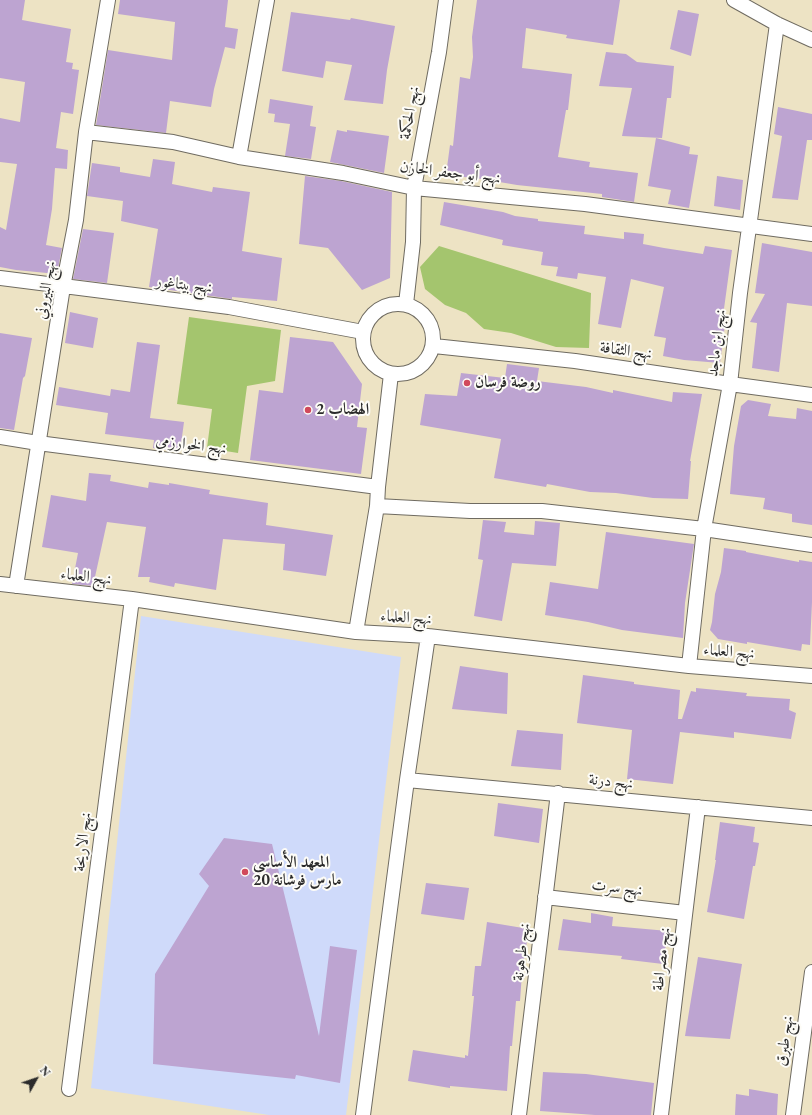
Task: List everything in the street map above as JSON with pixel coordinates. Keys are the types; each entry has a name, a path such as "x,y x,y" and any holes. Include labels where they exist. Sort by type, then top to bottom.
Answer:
{"street":[{"name":"نهج البيروني","path":"16,586 63,286 76,220 86,132 108,0"},
{"path":"240,156 267,0"},
{"name":"نهج الحكمة","path":"406,304 413,242 414,188 439,52 446,0"},
{"path":"734,0 778,24 812,40"},
{"name":"نهج ابن ماجد","path":"689,666 704,530 730,384 740,294 778,24"},
{"name":"نهج أبو جعفر الخازن","path":"86,132 173,142 240,156 343,173 414,188 585,204 812,234"},
{"name":"نهج بيتاغور","path":"0,278 229,308 363,332"},
{"path":"392,304 406,304 419,310 429,320 434,333 434,346 428,360 418,369 405,374 391,374 378,369 368,359 363,346 363,332 369,319 379,309 392,304"},
{"name":"نهج الثقافة","path":"434,346 575,361 812,395"},
{"path":"356,632 378,506 378,487 391,374"},
{"name":"نهج الخوارزمي","path":"0,437 378,487"},
{"path":"378,506 470,511 542,511 704,530 812,545"},
{"name":"نهج العلماء","path":"0,587 16,586 132,599 356,632 428,636 689,666 812,676"},
{"name":"نهج الاريحة","path":"68,1089 132,599"},
{"path":"363,1115 407,780 428,636"},
{"name":"نهج درنة","path":"407,780 812,818"},
{"name":"نهج طرهونة","path":"519,1115 558,793"},
{"name":"نهج مصراطة","path":"661,1115 698,807"},
{"name":"نهج سرت","path":"546,897 685,913"},
{"name":"نهج طبرق","path":"793,1115 812,972"}],"shaded area":[{"name":"المعهد الأساسي 20 مارس فوشانة","path":"141,616 401,657 346,1115 269,1115 91,1088"}],"green space":[{"path":"439,246 591,293 589,348 556,347 511,333 484,329 466,313 445,305 425,289 420,267"},
{"path":"189,317 281,330 275,381 247,386 238,453 207,448 212,409 177,404"}],"building":[{"path":"0,0 25,0 22,20 71,29 66,62 73,63 72,69 79,70 73,114 61,112 56,148 68,150 67,169 55,168 52,209 46,245 62,248 57,274 0,267 0,227 6,230 17,164 0,162 0,118 20,122 25,82 0,78"},
{"path":"120,0 228,0 225,27 238,29 235,49 225,47 211,107 170,101 166,133 96,125 108,50 172,60 175,22 118,14"},
{"path":"477,0 620,0 613,45 566,38 567,35 526,28 522,68 572,74 568,110 566,110 558,157 590,162 589,167 638,173 634,202 602,197 602,194 517,185 446,175 450,145 453,146 460,77 470,79 473,57 472,37"},
{"path":"678,10 699,14 691,56 670,49"},
{"path":"291,12 350,20 351,18 395,26 387,70 383,104 344,100 352,65 326,61 323,78 282,71"},
{"path":"606,52 626,54 637,62 674,66 671,98 667,98 662,138 622,136 632,88 599,86"},
{"path":"270,99 313,106 310,126 316,127 311,159 285,156 290,124 274,122 275,114 268,113"},
{"path":"778,107 812,114 812,140 807,140 798,200 772,198 782,136 774,134"},
{"path":"337,130 389,136 384,173 330,162"},
{"path":"656,138 690,147 689,154 698,155 689,208 668,204 671,190 648,186"},
{"path":"153,159 175,162 172,184 212,192 213,187 250,192 242,251 282,258 277,301 232,297 232,299 149,287 158,229 121,221 123,201 87,196 92,163 120,167 120,172 150,177"},
{"path":"305,176 341,181 392,192 390,278 362,290 328,248 299,244"},
{"path":"717,176 743,180 740,210 714,206"},
{"path":"444,202 538,219 538,221 585,226 584,234 624,239 624,232 644,234 643,244 664,248 703,254 705,246 732,250 723,316 726,317 720,363 684,360 663,356 666,338 654,336 664,287 631,279 621,328 598,324 606,277 578,273 577,279 556,276 558,267 541,265 543,252 502,245 503,240 440,225"},
{"path":"83,229 114,233 107,283 73,279"},
{"path":"762,243 812,252 812,306 787,303 779,372 752,368 757,323 750,322 765,294 755,293"},
{"path":"70,312 98,318 93,348 65,343"},
{"path":"0,333 32,338 14,430 0,428"},
{"name":"الهضاب 2","path":"290,337 333,342 362,384 357,427 367,428 361,474 250,460 259,390 283,393"},
{"path":"137,342 160,345 150,418 184,422 180,452 153,448 154,440 105,434 108,413 56,405 59,387 110,396 111,389 130,392"},
{"path":"507,364 539,368 537,381 586,387 613,393 613,390 672,402 673,392 702,394 690,461 688,499 653,498 616,493 590,492 547,484 546,487 494,478 501,439 420,425 425,394 457,396 461,373 505,378"},
{"path":"748,400 771,404 768,416 796,419 797,408 812,411 812,525 792,522 792,514 763,509 765,498 730,494 734,446 741,406"},
{"path":"89,473 111,475 110,481 148,488 149,482 169,485 169,483 210,490 209,494 268,503 266,525 333,535 326,576 283,570 285,544 223,539 216,590 175,583 174,587 149,582 150,577 138,577 146,527 107,522 93,586 72,584 78,553 42,547 51,495 86,501"},
{"path":"483,520 506,522 504,532 534,535 535,521 560,523 556,566 512,563 502,621 474,616 483,560 478,559"},
{"path":"606,532 694,544 685,603 683,638 622,630 588,622 545,615 550,582 598,589"},
{"path":"724,548 799,562 799,560 812,562 810,645 802,644 801,651 747,642 747,644 718,639 710,630"},
{"path":"460,666 508,673 507,714 452,709"},
{"path":"583,675 680,690 678,719 682,719 691,691 696,692 696,688 747,693 746,696 790,699 789,710 796,713 791,739 734,732 734,738 680,732 673,784 627,779 632,730 577,723"},
{"path":"517,730 563,734 561,770 511,766"},
{"path":"498,803 543,809 539,843 494,836"},
{"path":"720,822 755,827 753,842 759,843 755,866 753,866 744,919 707,912 716,860"},
{"path":"224,838 272,844 319,1036 330,946 357,950 340,1083 296,1075 295,1079 153,1064 155,974 209,886 199,874"},
{"path":"426,883 469,888 464,920 421,914"},
{"path":"591,913 613,917 612,926 668,931 663,964 621,959 622,956 558,950 563,919 591,923"},
{"path":"487,922 529,929 523,959 520,1001 516,1001 512,1046 510,1046 507,1091 450,1086 450,1088 408,1081 413,1050 465,1058 465,1055 468,1056 474,996 472,996 475,966 481,966"},
{"path":"698,957 742,964 730,1039 685,1036"},
{"path":"543,1072 586,1074 654,1083 651,1115 595,1115 540,1111"},
{"path":"749,1089 778,1094 777,1115 735,1115 736,1094 749,1096"}],"place":[{"name":"روضة فرسان","path":"467,383"},
{"name":"الهضاب 2","path":"308,410"},
{"name":"المعهد الأساسي 20 مارس فوشانة","path":"245,872"}]}
